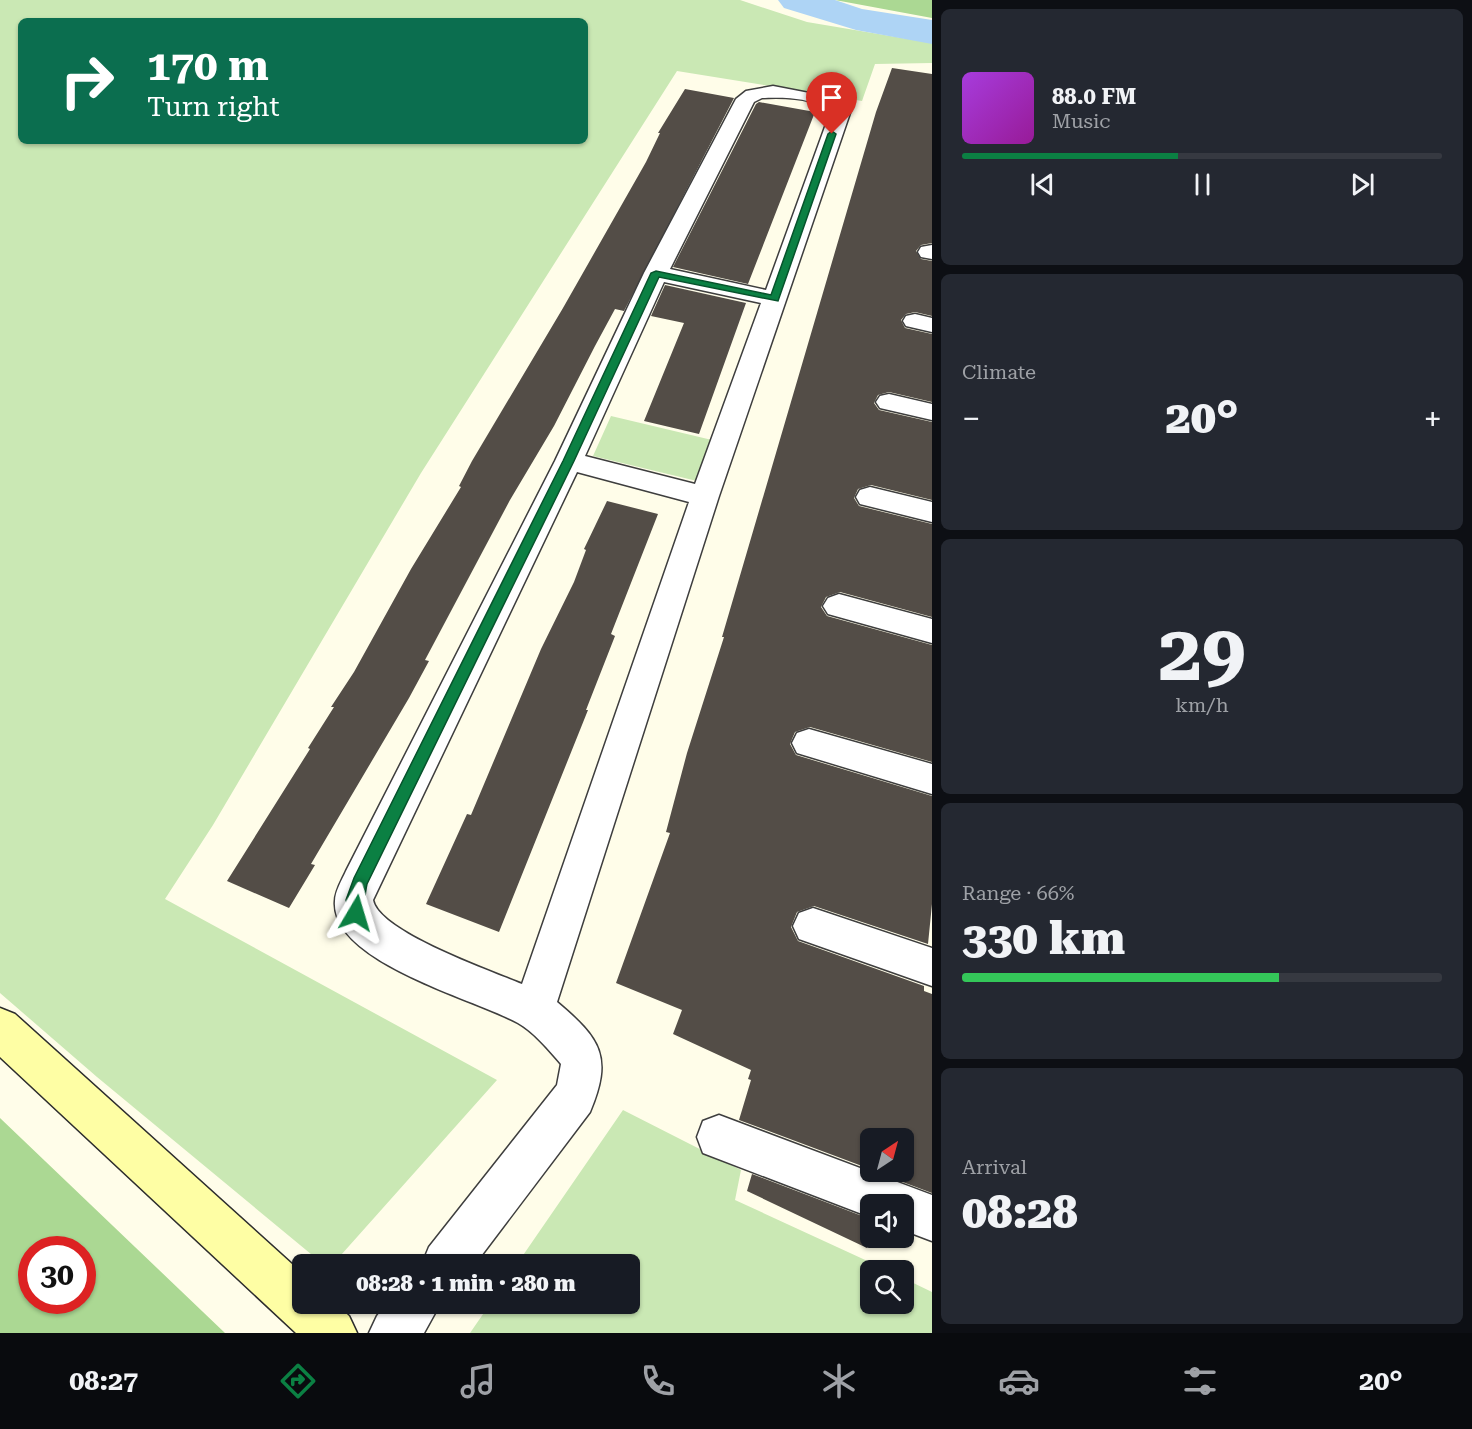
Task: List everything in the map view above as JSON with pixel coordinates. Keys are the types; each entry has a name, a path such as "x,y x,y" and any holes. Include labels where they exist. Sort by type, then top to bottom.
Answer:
{"main road":[{"path":"0,1029 332,1333"}],"street":[{"path":"454,1254 575,1097 582,1074 578,1052 562,1033 534,1010 396,949 361,921 354,900 360,883 568,461 656,273 749,95 763,91 820,100 834,105 840,113 705,496 534,1010"},
{"path":"656,273 775,299"},
{"path":"889,402 932,412"},
{"path":"568,461 705,496"},
{"path":"870,497 932,512"},
{"path":"839,606 932,631"},
{"path":"809,743 932,779"},
{"path":"813,926 932,968"},
{"path":"719,1137 870,1194"},
{"path":"914,1211 932,1218"},
{"path":"394,1333 408,1314"}],"green space":[{"path":"0,0 740,0 807,22 932,43 932,63 875,64 862,101 677,71 421,473 213,825 165,899 497,1080 342,1254 311,1254 97,1077 0,993"},
{"path":"835,0 932,0 932,18"},
{"path":"611,416 712,440 697,481 593,456"},
{"path":"623,1110 741,1170 735,1200 865,1260 860,1260 860,1314 914,1314 914,1283 932,1292 932,1333 470,1333 483,1314 640,1314 640,1254 524,1254"},
{"path":"0,1118 225,1333 0,1333"}],"building":[{"path":"892,68 932,74 932,243 921,245 916,251 921,259 932,261 932,316 915,312 906,314 901,320 905,328 932,334 932,402 889,392 878,395 874,403 879,410 932,422 932,500 871,485 858,489 854,498 859,506 932,524 932,617 840,592 826,597 821,607 827,616 932,645 932,762 810,727 795,732 790,744 796,755 932,796 932,904 928,944 814,906 797,912 791,927 798,941 924,986 924,991 932,994 932,1193 903,1182 914,1182 914,1128 860,1128 860,1165 739,1120 751,1080 748,1079 751,1070 673,1034 682,1010 616,983 670,833 666,832 687,753 724,637 722,637 876,112"},
{"path":"685,89 734,98 624,311 615,309 554,426 510,500 425,660 429,661 409,698 311,864 315,865 289,908 227,881 310,749 308,748 334,707 331,707 354,672 411,569 461,487 459,486 472,461 563,308 646,162 660,133 658,133"},
{"path":"759,102 815,112 748,284 673,267 756,104"},
{"path":"665,285 746,303 699,434 644,421 684,323 651,316"},
{"path":"607,501 658,514 611,634 615,636 586,710 588,710 499,932 426,904 467,814 471,815 541,649 574,582 586,550 584,549"},
{"path":"752,1174 860,1215 860,1245 747,1191"}],"waterway":[{"path":"797,0 856,19 932,32"}],"route":[{"path":"356,913 354,900 360,883 568,461 656,273 775,299 832,134"}]}
